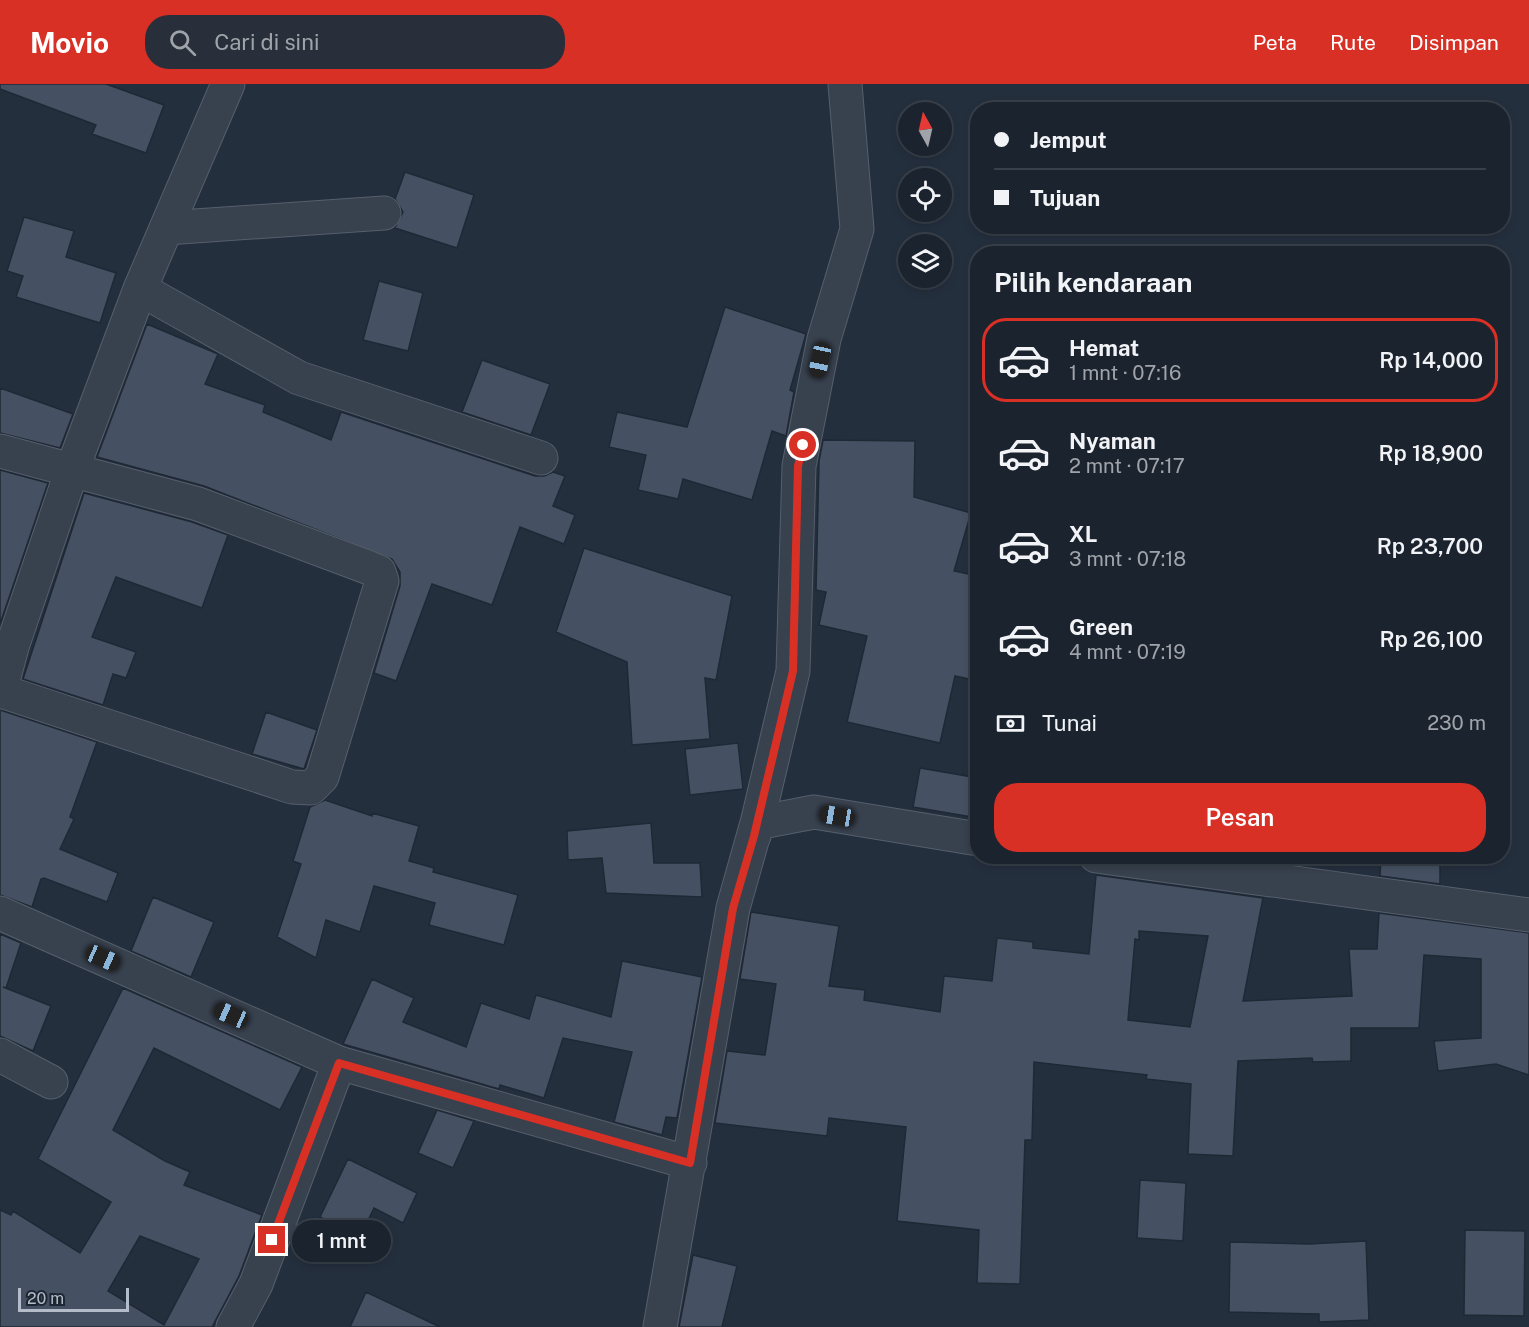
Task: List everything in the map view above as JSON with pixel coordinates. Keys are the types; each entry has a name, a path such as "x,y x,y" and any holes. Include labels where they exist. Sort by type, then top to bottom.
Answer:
{"street":[{"path":"0,452 72,470 198,504 379,572 382,581 322,777 311,788 292,787 0,692 12,647 72,470 140,289 228,84"},
{"path":"660,1327 733,908 754,836 793,671 798,466 824,339 856,229 845,84"},
{"path":"166,228 384,213"},
{"path":"140,289 299,378 541,458"},
{"path":"754,836 757,823 814,812 970,838"},
{"path":"1155,864 1529,915"},
{"path":"0,913 339,1063 690,1163"},
{"path":"0,1055 51,1082"},
{"path":"233,1327 256,1284 339,1063"}],"building":[{"path":"0,84 106,84 164,105 146,153 92,134 96,125 0,89"},
{"path":"405,172 474,195 457,248 395,228 403,212 395,199"},
{"path":"24,217 74,231 66,257 116,273 100,323 16,297 23,276 7,271"},
{"path":"379,281 423,293 408,351 363,340"},
{"path":"725,307 806,334 790,390 794,392 786,436 772,431 752,500 683,479 678,499 638,490 646,455 609,447 617,412 687,427"},
{"path":"147,324 218,354 205,384 265,405 263,412 331,440 341,412 535,476 544,476 553,472 565,476 553,506 575,515 564,544 520,527 492,605 432,584 396,681 374,673 400,586 400,572 392,559 204,486 97,457"},
{"path":"482,360 550,384 531,435 462,412"},
{"path":"0,388 73,414 60,448 0,433"},
{"path":"823,440 915,441 914,497 970,513 954,571 970,574 970,679 955,676 940,743 847,722 867,636 819,625 826,592 816,590 819,461"},
{"path":"0,470 48,483 0,624"},
{"path":"84,493 192,522 228,535 202,608 116,577 92,637 136,652 126,678 113,674 103,705 23,679"},
{"path":"584,548 732,596 716,680 705,678 710,739 632,745 627,662 556,632"},
{"path":"0,710 97,742 70,817 74,819 60,849 118,873 107,902 44,878 41,879 32,907 0,895"},
{"path":"266,712 317,730 304,769 252,754"},
{"path":"738,743 743,789 690,795 685,749"},
{"path":"920,768 970,777 970,817 913,807"},
{"path":"325,800 372,816 372,813 419,826 409,861 434,868 433,872 518,895 504,945 429,925 435,903 374,886 360,932 326,920 316,958 277,937 301,864 293,861 310,807"},
{"path":"651,823 654,863 700,863 702,897 606,893 602,858 568,860 567,831"},
{"path":"1381,864 1440,864 1440,884 1380,876"},
{"path":"1096,875 1263,898 1243,1001 1352,996 1349,949 1377,949 1379,913 1529,933 1529,1075 1496,1064 1438,1071 1434,1041 1481,1038 1481,959 1424,955 1419,1028 1351,1028 1351,1061 1313,1062 1312,1058 1238,1061 1233,1156 1188,1154 1191,1084 1146,1079 1147,1075 1034,1062 1032,1140 1025,1140 1020,1284 977,1283 979,1230 897,1221 906,1127 829,1118 827,1136 715,1123 727,1051 765,1055 776,984 740,979 751,912 839,926 829,986 865,990 864,1000 940,1012 944,976 992,981 997,938 1033,942 1033,948 1089,954","holes":["1139,931 1208,936 1190,1027 1128,1020 1135,939 1139,940"]},
{"path":"153,897 214,922 191,977 131,951"},
{"path":"0,934 21,943 6,988 3,987 51,1006 33,1051 0,1036"},
{"path":"622,961 702,977 677,1118 666,1117 662,1135 614,1122 632,1052 563,1038 544,1098 500,1085 499,1089 343,1044 372,979 414,998 403,1022 466,1047 481,1003 529,1019 536,995 611,1017"},
{"path":"123,988 302,1067 280,1110 154,1048 113,1130 165,1161 190,1172 184,1185 262,1215 239,1276 212,1327 0,1327 0,1210 11,1215 13,1211 80,1253 111,1202 38,1159","holes":["140,1236 199,1259 164,1325 108,1291"]},
{"path":"437,1110 474,1121 453,1168 418,1153"},
{"path":"348,1159 417,1193 403,1223 374,1208 360,1237 320,1217"},
{"path":"1140,1180 1186,1183 1183,1241 1137,1238"},
{"path":"1465,1230 1525,1231 1524,1316 1464,1315"},
{"path":"1366,1241 1369,1320 1319,1322 1319,1314 1229,1312 1230,1242 1309,1244"},
{"path":"693,1255 737,1266 722,1327 679,1327"},
{"path":"366,1292 440,1327 350,1327"}],"route":[{"path":"272,1240 339,1063 690,1163 733,908 754,836 793,671 798,466 803,445"}]}
